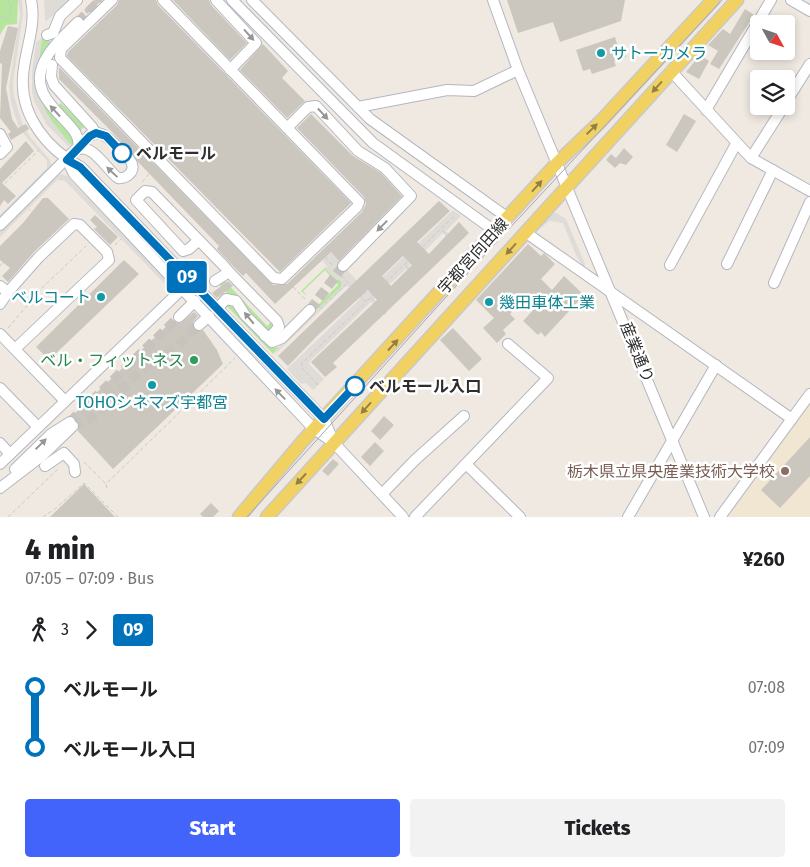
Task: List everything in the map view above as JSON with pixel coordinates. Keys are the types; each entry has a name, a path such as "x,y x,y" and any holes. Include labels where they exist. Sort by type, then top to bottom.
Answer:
{"main road":[{"name":"宇都宮向田線","path":"239,517 314,429 496,232 557,163 601,121 713,0"},
{"name":"宇都宮向田線","path":"267,517 671,71 738,0"}],"street":[{"path":"31,0 30,32 23,78 27,109 42,134 67,160 74,174 183,288 217,309 324,419 334,443"},
{"path":"47,35 53,33 60,16 77,0"},
{"path":"112,0 61,49 60,58 278,280 282,279 357,207 359,202 164,0"},
{"path":"216,0 256,43 230,70"},
{"path":"232,0 373,144 496,232"},
{"path":"493,0 518,70 557,163"},
{"path":"706,110 771,0"},
{"path":"791,0 810,11"},
{"path":"257,1 370,119 508,218"},
{"path":"76,150 80,142 77,133 48,103 40,79 44,61 78,22"},
{"path":"30,32 63,37"},
{"path":"795,88 810,64"},
{"path":"0,226 94,131 54,85 51,77 52,65"},
{"path":"358,107 447,90 474,91 518,70"},
{"path":"671,71 736,144 751,158 810,191"},
{"path":"287,128 308,107 316,106 358,151 385,168 411,196 341,270"},
{"path":"751,158 778,115"},
{"path":"0,134 7,147 0,154"},
{"path":"76,150 82,147 90,150 118,178 128,175 132,169 132,164 117,147 101,134 90,136"},
{"path":"670,265 736,144"},
{"path":"67,160 80,167 199,297 208,316 314,429 334,443 403,517"},
{"name":"産業通り","path":"557,163 612,291 704,517"},
{"path":"726,264 773,170"},
{"path":"198,240 189,249 183,251 136,200 145,191 152,192 279,323 279,327 271,336 264,336"},
{"path":"774,283 810,202"},
{"path":"0,304 4,289 74,224 80,224 107,252 109,260 15,349"},
{"path":"525,232 792,418"},
{"path":"179,317 227,270"},
{"path":"215,282 226,278 262,315"},
{"path":"0,464 183,288"},
{"path":"217,309 226,299 236,302 264,336 272,342 277,341 310,310"},
{"path":"199,325 208,316"},
{"path":"1,335 65,401"},
{"path":"415,517 548,378 508,344"},
{"path":"628,517 674,441 716,365"},
{"path":"0,388 38,427"},
{"path":"720,517 810,394"},
{"path":"382,494 415,460 464,416"},
{"path":"0,481 56,430 72,424 44,455 0,488"},
{"path":"0,443 10,454"},
{"path":"45,466 64,453 74,464 74,472"},
{"path":"466,464 520,517"}],"path":[{"path":"0,17 9,19 11,8 8,0"},
{"path":"0,188 39,150"},
{"path":"0,266 42,222 27,206"},
{"path":"318,385 301,367 302,363 457,214"},
{"path":"441,229 456,244"},
{"path":"107,252 123,237"},
{"path":"1,335 42,289 94,238"},
{"path":"325,257 341,270 366,302"},
{"path":"405,264 420,280"},
{"path":"293,287 305,299"},
{"path":"370,298 386,314"},
{"path":"106,484 236,358"},
{"path":"214,372 217,376"},
{"path":"79,457 106,484 107,488"},
{"path":"8,517 60,468"},
{"path":"43,517 84,483 118,517"}],"shaded area":[{"path":"18,0 22,0 23,14 13,83 14,96 23,125 31,138 50,160 52,167 0,220 0,215 47,168 47,161 18,125 11,103 9,86 20,15"},
{"path":"44,0 69,0 47,21 45,20"},
{"path":"42,38 36,83 40,99 48,116 71,145 68,146 47,125 34,101 32,72 36,42"},
{"path":"60,174 67,176 173,286 174,290 169,296 169,288 65,181 57,180 0,237 0,231"},
{"path":"453,210 461,216 446,231 457,243 455,246 443,233 409,266 421,278 418,281 406,269 374,299 387,312 384,315 371,302 310,361 309,364 324,379 313,390 306,383 301,384 287,369 360,299 348,286 344,288 274,355 279,347 341,287 342,281 337,280 326,269 328,267 322,260 331,252 367,292"},
{"path":"551,213 557,213 566,219 585,264 584,268 576,255 563,223 549,221 534,234 534,230"},
{"path":"526,239 529,240 342,445 341,443"},
{"name":"栃木県立県央産業技術大学校","path":"810,403 810,517 727,517 795,424"}],"green space":[{"path":"0,0 18,0 17,24 6,25 0,35"},
{"path":"42,38 48,38 51,44 38,83"},
{"path":"38,83 74,135 74,142 71,145 50,118 40,96"},
{"path":"61,103 83,125 84,127 80,131 58,106"},
{"path":"327,266 326,269 337,280 339,279 342,282 341,287 318,309 312,303 317,306 338,285 325,270 303,291 307,296 301,291"},
{"path":"224,280 267,326 272,321 275,325 270,332 266,333 237,298 228,294 220,285"},
{"path":"232,303 242,318 268,346 272,348 279,347 273,354 225,304"}],"building":[{"path":"94,0 102,0 87,14 84,10"},
{"path":"119,0 156,0 158,5 351,203 280,272 67,56 68,52 117,5"},
{"path":"173,0 209,0 211,5 247,43 230,60"},
{"path":"507,0 625,0 621,21 560,42 553,22 518,33"},
{"path":"745,9 754,15 750,15 750,21 719,69 710,64 718,51 708,45 723,29 730,34"},
{"path":"8,26 18,28 6,88 12,119 18,128 26,124 29,129 11,140 8,134 11,132 0,118 2,64 0,63 0,51"},
{"name":"サトーカメラ","path":"615,37 618,47 622,45 626,57 614,61 616,66 592,74 590,69 583,71 576,50"},
{"path":"263,44 288,71 282,78 305,101 287,118 240,70"},
{"path":"700,55 709,61 699,79 686,72"},
{"path":"59,67 273,285 287,284 362,212 366,204 364,197 297,128 311,114 353,156 381,173 402,196 339,261 331,252 275,304 246,273 243,276 234,267 217,249 219,246 138,162 128,148 59,79"},
{"path":"684,114 696,121 677,152 666,145"},
{"path":"26,141 34,151 2,183 16,196 8,204 4,200 0,206 0,169"},
{"path":"624,148 633,157 626,165 620,163 615,168 606,160 611,154 616,158"},
{"path":"43,198 48,198 69,219 34,252 8,282 2,276 10,268 0,260 0,246 23,223"},
{"path":"439,201 450,211 417,242 429,254 459,222 469,233 333,363 337,367 325,377 311,362 377,300 368,290 317,336 288,366 278,356","holes":["403,256 412,265 391,286 382,276"]},
{"path":"95,215 118,237 110,245 94,229 97,227 90,220"},
{"path":"528,244 541,256 544,253 555,264 541,279 552,290 564,276 584,295 545,337 541,332 538,335 523,321 538,305 527,295 510,314 515,319 503,330 506,334 497,343 483,328 494,318 476,300"},
{"name":"ベルコート","path":"124,260 139,274 49,360 36,347"},
{"path":"228,281 233,286 217,298 212,293"},
{"name":"TOHOシネマズ宇都宮","path":"194,312 198,316 193,322 194,329 197,332 203,330 217,350 223,364 113,469 78,431 79,424 72,416 173,320 181,323"},
{"path":"453,328 482,359 469,371 440,340"},
{"path":"384,416 394,425 380,440 371,431"},
{"path":"810,437 810,476 780,508 761,490"},
{"path":"375,442 384,451 370,466 361,457"},
{"path":"333,459 339,464 328,476 322,471"},
{"path":"84,484 115,517 50,517"},
{"path":"211,503 219,511 213,517 203,517 200,514"}],"tunnel":[{"path":"78,22 101,0"},
{"path":"310,310 343,266"},
{"path":"70,422 179,317"},
{"path":"73,426 91,418 160,353 175,348 199,325"}],"tram line":[{"path":"247,517 466,275 722,0"}],"bus line":[{"name":"09","path":"122,153 106,136 96,133 90,136 67,160 80,167 324,419 355,386"}],"place":[{"name":"サトーカメラ","path":"601,53"},
{"name":"ベルモール","path":"122,153"},
{"name":"ベルコート","path":"101,297"},
{"name":"幾田車体工業","path":"489,302"},
{"name":"ベル・フィットネス","path":"194,360"},
{"name":"TOHOシネマズ宇都宮","path":"152,385"},
{"name":"ベルモール入口","path":"355,386"},
{"name":"栃木県立県央産業技術大学校","path":"785,471"}]}
